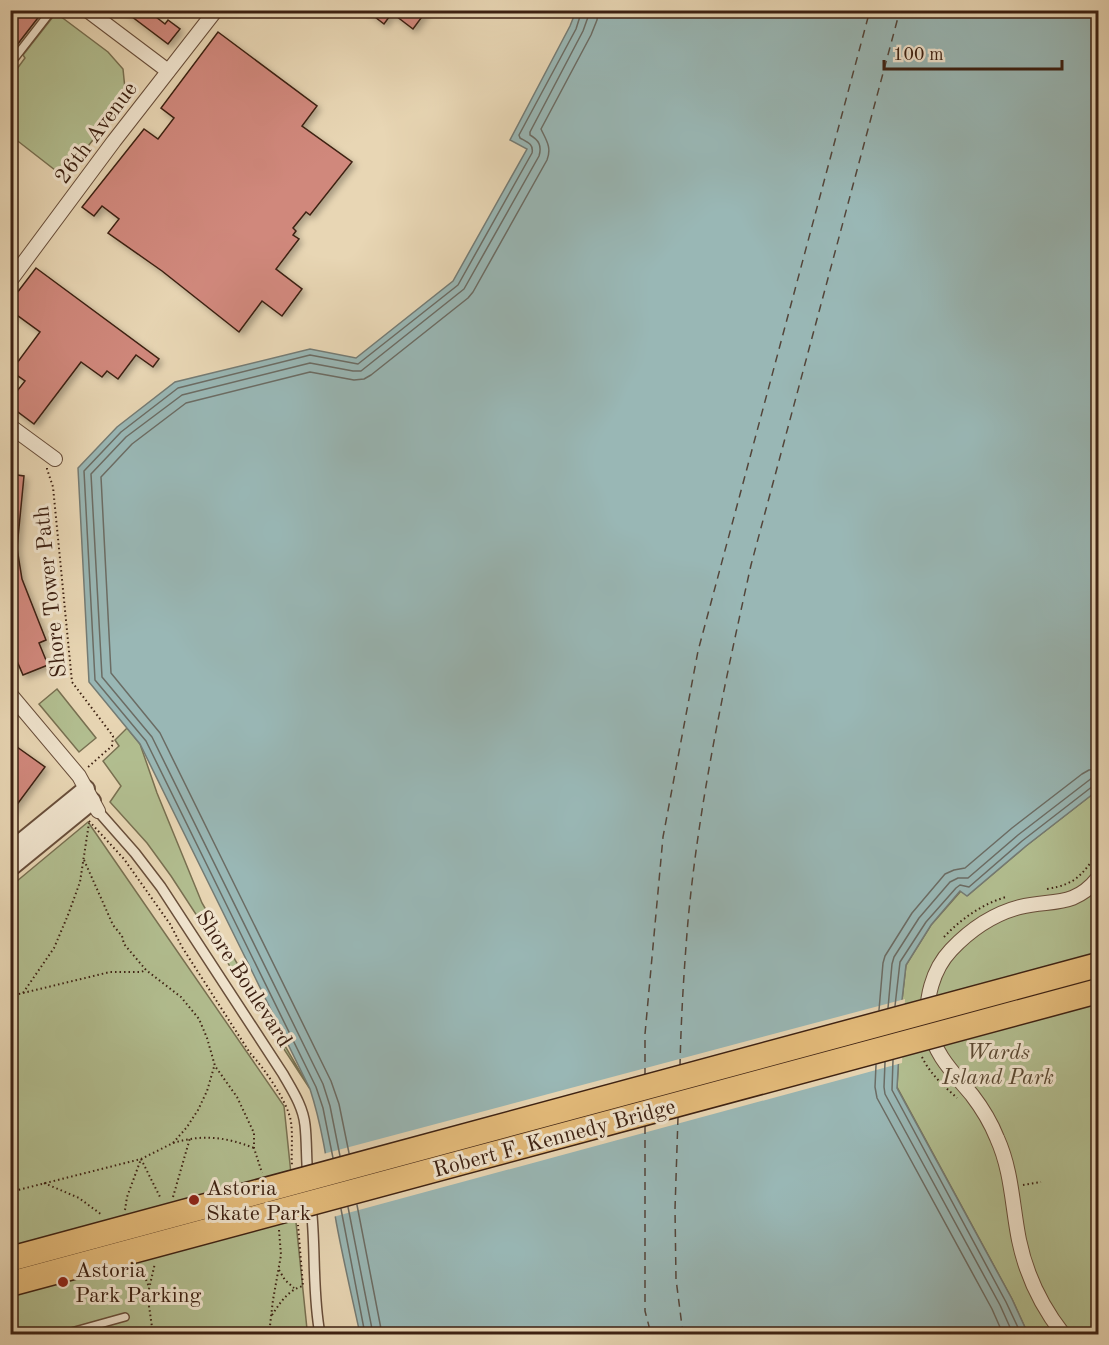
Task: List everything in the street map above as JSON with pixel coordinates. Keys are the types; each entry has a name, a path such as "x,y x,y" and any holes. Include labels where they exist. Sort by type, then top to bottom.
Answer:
{"highway":[{"name":"Robert F. Kennedy Bridge","path":"10,1259 1098,965"},
{"name":"Robert F. Kennedy Bridge","path":"10,1284 1098,991"}],"street":[{"path":"87,10 168,71"},
{"name":"26th Avenue","path":"10,281 80,185 216,10"},
{"path":"10,426 51,464"},
{"name":"Shore Boulevard","path":"10,694 80,776 91,805 135,853 161,887 283,1074 298,1100 305,1125 309,1186"},
{"path":"10,868 15,848 91,805"},
{"path":"1063,1335 1039,1295 1024,1260 1012,1186 999,1141 992,1125 973,1096 942,1060 929,1028 928,1004 930,989 941,964 949,952 978,926 1007,911 1073,898 1098,878"},
{"path":"310,1197 314,1228 316,1316 320,1335"}],"lane":[{"path":"10,64 52,10"},
{"path":"64,1335 125,1317"}],"path":[{"name":"Shore Tower Path","path":"51,464 72,682 113,736 112,746 87,768"},
{"path":"23,993 54,948 80,882 91,805"},
{"path":"91,805 286,1106 291,1122 293,1174"},
{"path":"1041,890 1071,883 1098,853"},
{"path":"84,860 124,944 146,969 181,997 199,1019 215,1066 237,1097 254,1133 254,1148 264,1178"},
{"path":"940,943 964,918 980,907 1007,897"},
{"path":"10,996 110,972 141,972 146,969"},
{"path":"919,1048 928,1068 957,1099"},
{"path":"173,1143 198,1110 215,1066"},
{"path":"10,1192 141,1159 173,1143 190,1138 214,1137 254,1148"},
{"path":"141,1159 164,1205"},
{"path":"124,1219 127,1197 141,1159"},
{"path":"10,1199 15,1217"},
{"path":"272,1315 294,1288 303,1286 298,1221"},
{"path":"269,1335 281,1248 279,1225"},
{"path":"279,1270 294,1288"},
{"path":"149,1306 153,1335"}],"green space":[{"path":"56,13 108,52 123,69 125,89 117,109 64,177 10,135 11,77 25,58 23,55"},
{"path":"57,689 96,738 79,752 39,704"},
{"path":"127,728 140,744 157,793 202,903 310,1089 171,876 147,843 110,802 121,786 103,761 119,746 115,740"},
{"name":"Wards Island Park","path":"1098,790 1098,1334 1028,1334 1012,1299 897,1087 906,965 931,925 961,891 968,895"},
{"path":"88,822 284,1106 307,1329 310,1334 11,1334 11,886"}],"water":[{"path":"576,11 1098,11 1098,790 967,896 960,891 931,925 906,965 897,1088 1012,1299 1028,1334 360,1334 339,1235 323,1138 310,1089 140,744 89,682 78,468 117,427 175,382 310,349 356,358 453,281 527,149 510,140"}],"pier":[{"path":"905,999 902,1063 333,1217 323,1154"}],"building":[{"path":"10,10 44,10 10,54"},
{"path":"123,10 147,10 165,24 168,20 180,29 168,44"},
{"path":"366,10 427,10 413,29 392,13 384,24"},
{"path":"218,32 317,106 302,126 352,162 310,215 306,212 293,228 296,231 293,235 299,239 276,269 302,289 282,316 262,301 239,332 162,271 108,233 119,219 102,206 94,216 82,207 144,129 158,139 174,118 161,108"},
{"path":"36,268 159,359 153,367 136,355 118,379 107,371 102,377 81,362 34,424 10,406 10,400 25,381 11,371 40,332 10,310 10,302"},
{"path":"10,474 24,476 17,548 22,579 46,640 39,643 48,665 23,675 10,645"},
{"path":"10,742 45,767 10,814"}],"ferry route":[{"path":"645,1076 645,1034 663,837 698,651 870,10"},
{"path":"680,1067 684,975 693,876 706,786 732,653 751,565 900,10"},
{"path":"678,1117 675,1209 676,1279 683,1334"},
{"path":"645,1126 645,1311 651,1334"}],"place":[{"name":"Astoria Skate Park","path":"194,1200"},
{"name":"Astoria Park Parking","path":"63,1282"}]}
